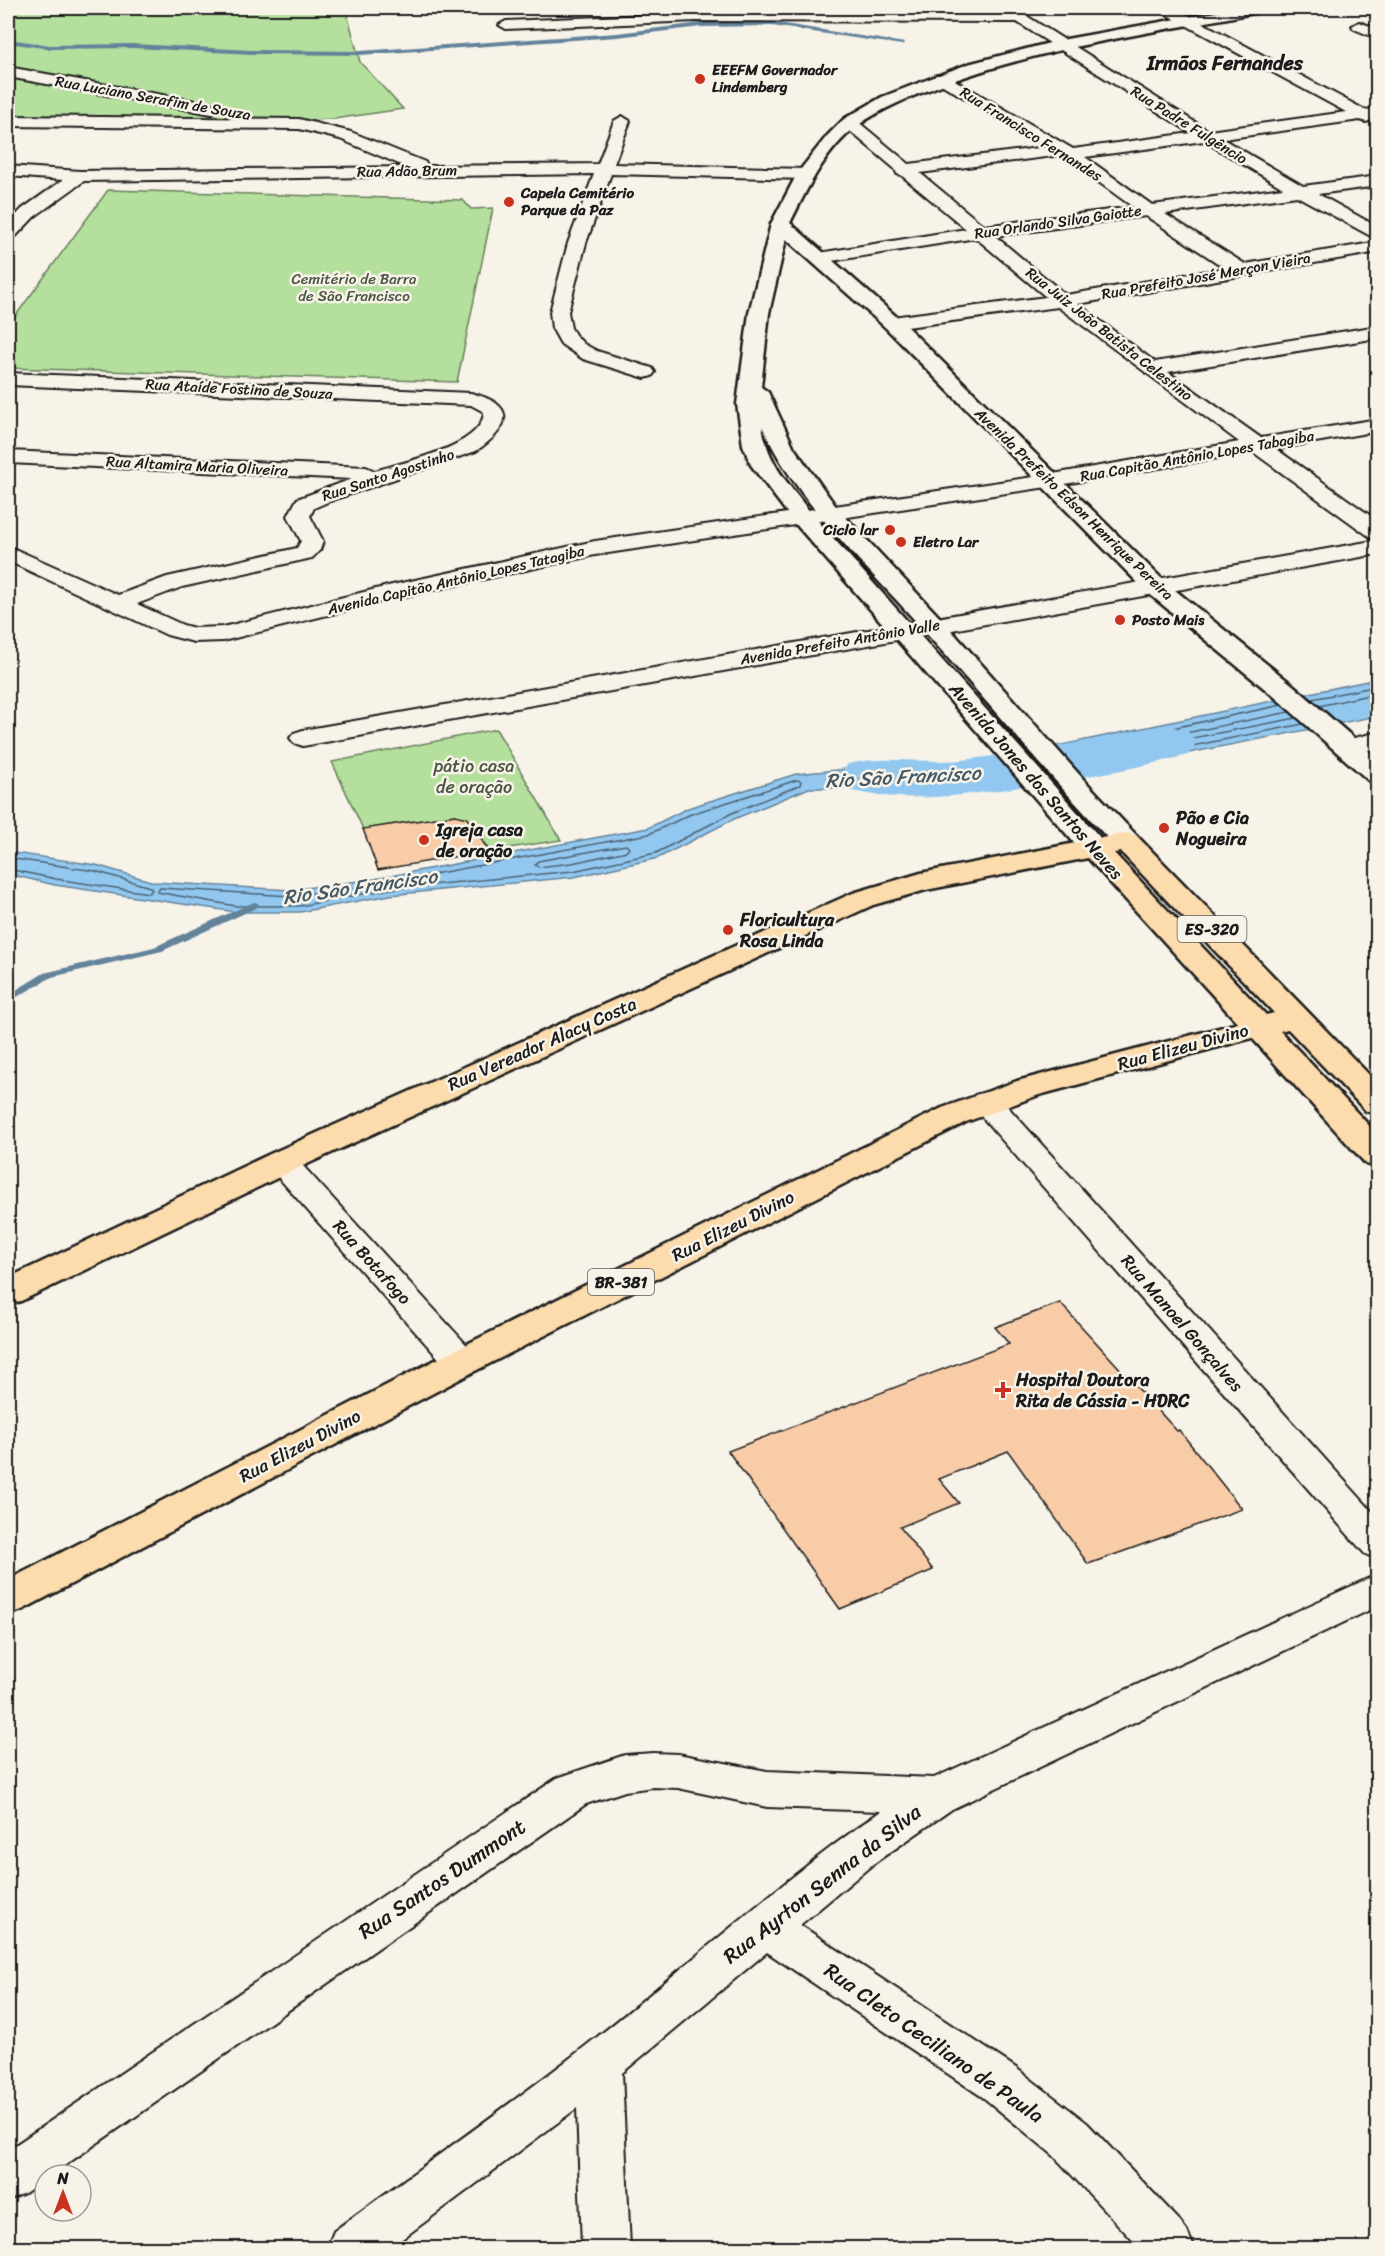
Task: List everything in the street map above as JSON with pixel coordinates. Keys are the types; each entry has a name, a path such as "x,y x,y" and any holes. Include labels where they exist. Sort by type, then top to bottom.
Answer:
{"main road":[{"name":"Avenida Jones dos Santos Neves","path":"1260,8 1061,45 974,67 888,100 850,123 806,174 780,224 759,313 748,404 754,445 762,465 802,517 1094,848 1377,1156"},
{"name":"Avenida Prefeito Edson Henrique Pereira","path":"780,224 892,323 1047,481 1156,587 1285,692 1377,774"},
{"name":"Avenida Jones dos Santos Neves","path":"752,380 783,448 829,513 934,626 1074,786 1377,1104"},
{"name":"Rua Vereador Alacy Costa","path":"8,1292 282,1162 863,898 921,882 1127,842"},
{"name":"Rua Elizeu Divino","path":"8,1599 462,1362 954,1114 986,1101 1296,1017"}],"street":[{"name":"Rua Padre Fulgêncio","path":"1005,8 1298,191 1377,235"},
{"path":"1165,8 1370,114 1377,124"},
{"path":"506,25 676,17 872,13 1021,18"},
{"path":"1359,26 1377,35"},
{"name":"Rua Luciano Serafim de Souza","path":"8,72 299,124"},
{"name":"Rua Francisco Fernandes","path":"941,78 1067,152 1148,210 1241,270"},
{"path":"903,170 1208,136 1370,114"},
{"path":"622,121 577,243 559,312 559,321 568,340 586,355 645,372"},
{"path":"8,122 299,124 355,139 430,171"},
{"name":"Rua Juiz João Batista Celestino","path":"850,123 903,170 982,232 1062,301 1151,369 1377,532"},
{"name":"Rua Adão Brum","path":"8,171 80,176 604,170 806,174"},
{"path":"8,234 28,213 80,176"},
{"name":"Rua Orlando Silva Gaiotte","path":"819,258 982,232 1377,181"},
{"name":"Rua Prefeito José Merçon Vieira","path":"892,323 1062,301 1377,247"},
{"path":"1151,369 1377,332"},
{"name":"Rua Ataíde Fostino de Souza","path":"8,379 471,399"},
{"name":"Rua Santo Agostinho","path":"117,603 175,582 304,553 309,550 312,542 299,516 305,504 386,474 455,453 478,442 492,425 495,417 490,406 471,399"},
{"name":"Rua Capitão Antônio Lopes Tabagiba","path":"802,517 1047,481 1377,425"},
{"name":"Rua Altamira Maria Oliveira","path":"8,457 386,474"},
{"name":"Avenida Capitão Antônio Lopes Tatagiba","path":"12,561 117,603 183,634 223,634 392,592 595,549 802,517"},
{"name":"Avenida Prefeito Antônio Valle","path":"303,738 1377,547"},
{"path":"1340,740 1377,740"},
{"name":"Rua Manoel Gonçalves","path":"986,1101 1377,1544"},
{"name":"Rua Botafogo","path":"282,1162 462,1362"},
{"name":"Rua Ayrton Senna da Silva","path":"351,2248 599,2064 858,1851 937,1796 1377,1588"},
{"name":"Rua Santos Dummont","path":"8,2176 572,1791 625,1773 652,1770 678,1772 767,1789 937,1796"},
{"name":"Rua Cleto Ceciliano de Paula","path":"764,1926 1000,2083 1070,2139 1170,2248"},
{"path":"599,2064 606,2248"}],"green space":[{"path":"8,8 352,8 348,17 360,62 403,109 334,119 286,121 8,119"},
{"name":"Cemitério de Barra de São Francisco","path":"108,190 463,200 471,209 493,208 457,382 8,368 8,326"},
{"name":"pátio casa de oração","path":"496,729 561,840 489,851 467,818 455,815 363,829 332,762"}],"water":[{"path":"1377,679 1377,716 1082,774 1057,746"},
{"path":"959,765 973,781 902,794 848,788 809,788 734,819 658,858 574,877 390,895 300,912 236,912 55,885 8,874 8,852 96,865 154,882 290,890 374,879 648,828 688,808 796,774 867,767 907,774"}],"building":[{"name":"Igreja casa de oração","path":"455,815 467,818 489,851 378,870 363,829"},
{"path":"1060,1303 1177,1431 1179,1430 1242,1509 1088,1564 1008,1451 939,1479 959,1503 900,1527 933,1570 840,1609 728,1451 1009,1344 995,1327"}],"waterway":[{"path":"758,14 760,8"},
{"path":"8,41 50,47 133,46 252,52 360,53 617,35 701,25 772,24 902,43"},
{"name":"Rio São Francisco","path":"869,777 911,780 961,778 1102,756 1167,743"},
{"path":"8,999 48,975 158,949 254,905"}],"place":[{"name":"EEEFM Governador Lindemberg","path":"700,79"},
{"name":"Capela Cemitério Parque da Paz","path":"509,202"},
{"name":"Ciclo lar","path":"890,530"},
{"name":"Eletro Lar","path":"901,542"},
{"name":"Posto Mais","path":"1120,620"},
{"name":"Pão e Cia Nogueira","path":"1164,828"},
{"name":"Igreja casa de oração","path":"424,840"},
{"name":"Floricultura Rosa Linda","path":"728,930"},
{"name":"Hospital Doutora Rita de Cássia - HDRC","path":"1003,1390"}],"district":[{"name":"Irmãos Fernandes","path":"1225,63"}]}
